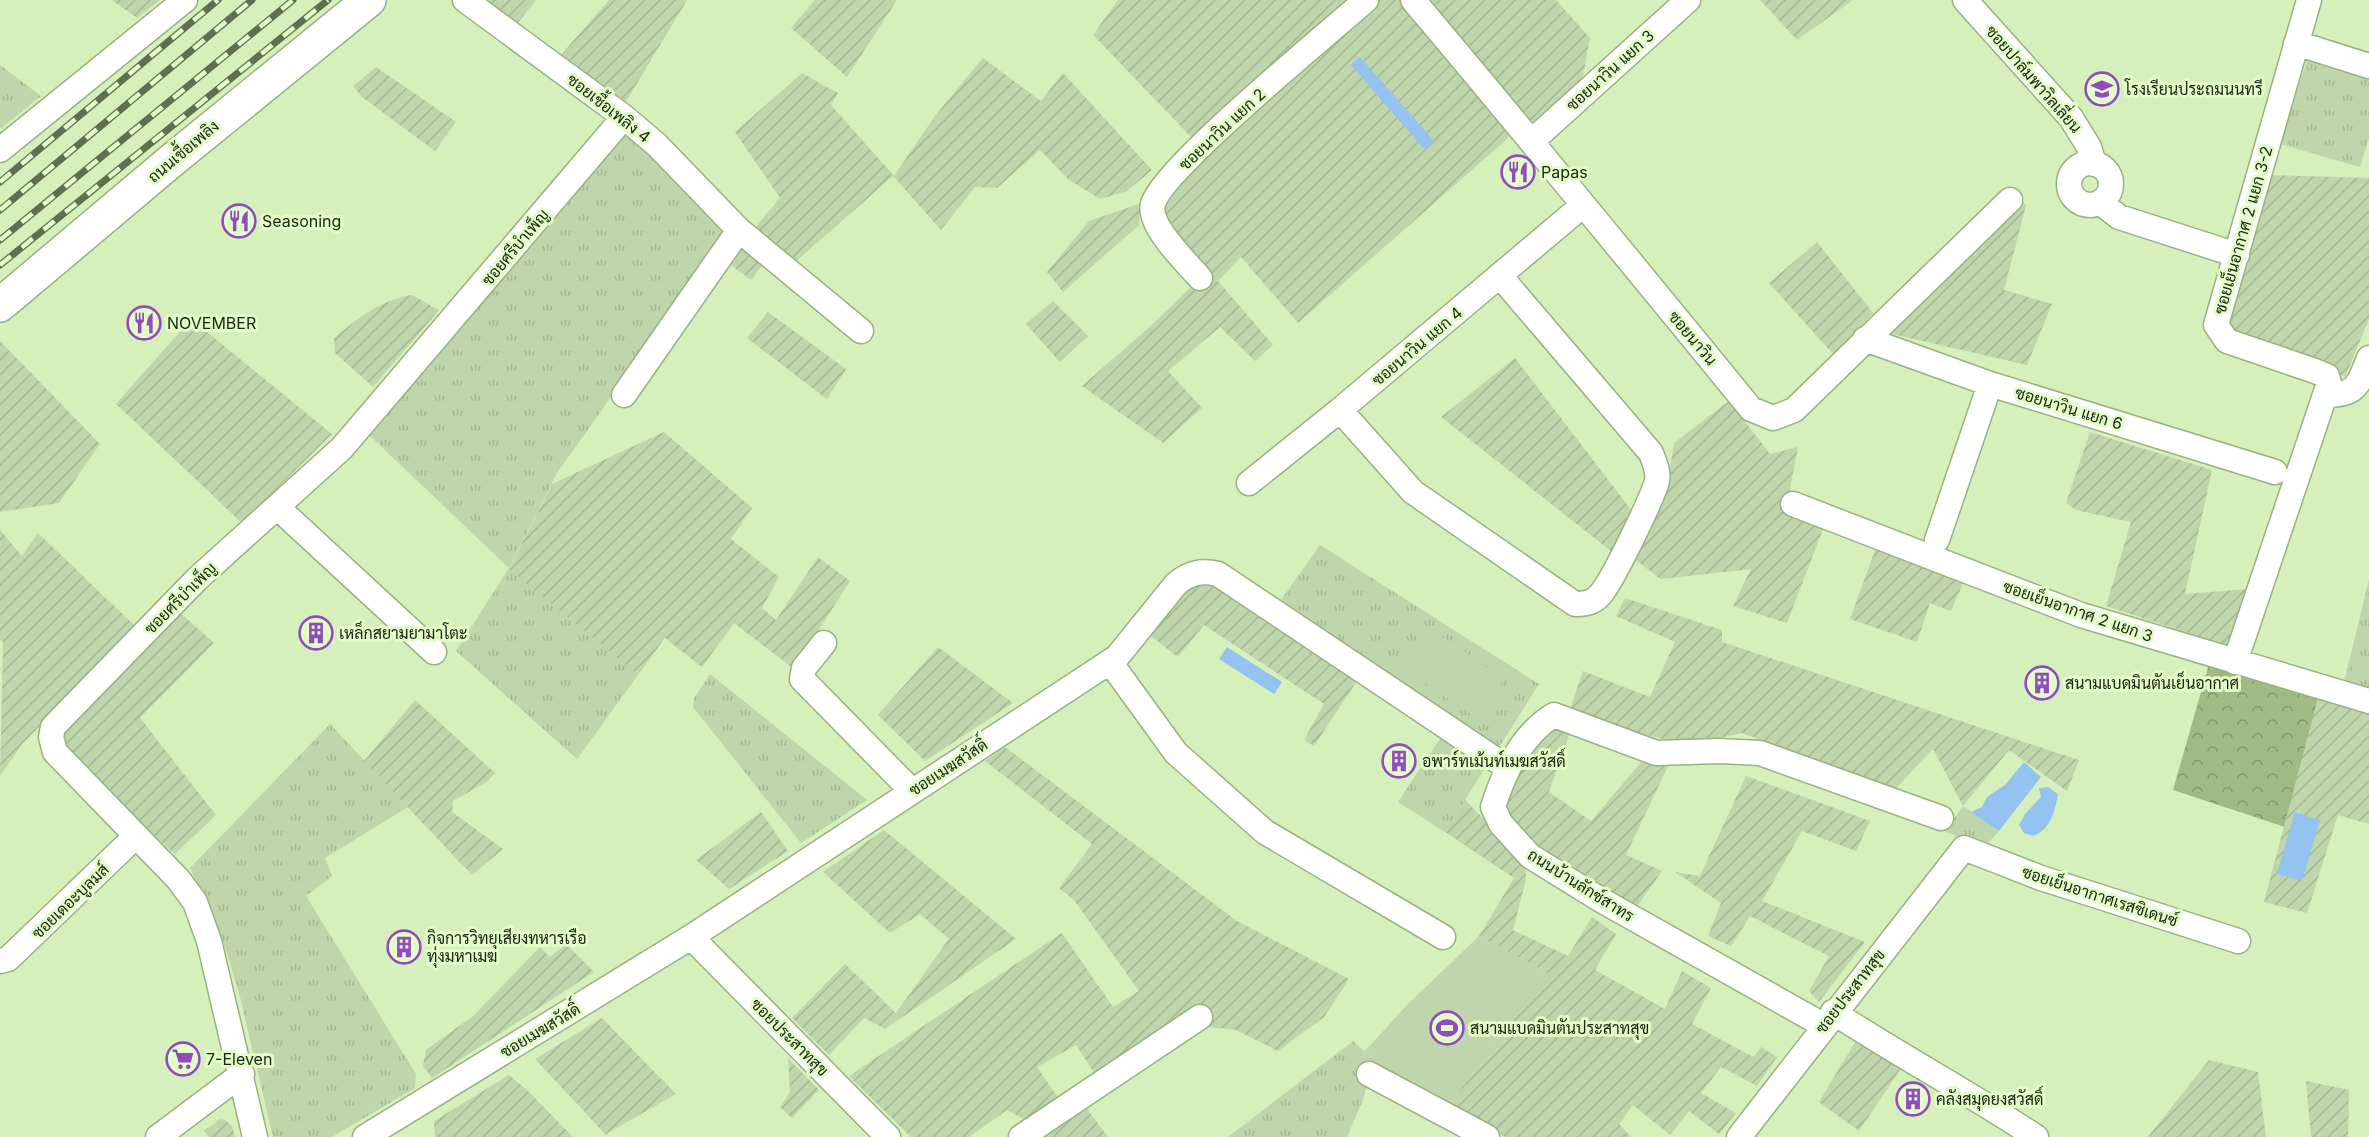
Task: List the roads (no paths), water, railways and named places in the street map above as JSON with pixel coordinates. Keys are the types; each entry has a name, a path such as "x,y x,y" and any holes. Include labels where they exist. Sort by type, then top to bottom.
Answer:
{"street":[{"path":"0,150 185,0"},
{"name":"ถนนเชื้อเพลิง","path":"0,306 171,161 369,0"},
{"name":"ซอยเชื้อเพลิง 4","path":"465,0 624,117 657,145 739,230 861,331"},
{"name":"ซอยนาวิน แยก 2","path":"1200,279 1153,219 1153,203 1186,160 1366,0"},
{"name":"ซอยนาวิน","path":"1413,0 1532,141 1582,206 1751,409 1773,418 1794,410 1864,339 2010,200"},
{"name":"ซอยนาวิน แยก 3","path":"1532,141 1688,0"},
{"name":"ซอยปาล์มพาวิลเลี่ยน","path":"1965,0 2071,118 2089,147 2094,164 2104,169 2111,180 2109,193 2101,203"},
{"name":"ซอยเย็นอากาศ 2 แยก 3-2","path":"2309,0 2216,325 2220,335 2228,341 2327,376 2329,383 2327,395"},
{"path":"2296,43 2369,66"},
{"name":"ซอยศรีบำเพ็ญ","path":"255,1137 217,968 195,902 178,879 55,752 51,737 53,727 197,579 342,448 624,117"},
{"path":"2094,164 2077,167 2072,172 2069,187 2071,194 2081,203 2101,203 2119,217 2237,255"},
{"name":"ซอยนาวิน แยก 4","path":"1249,483 1340,410 1582,206"},
{"path":"624,395 739,230"},
{"path":"1340,410 1398,476 1422,499 1575,604 1589,604 1603,592 1648,501 1657,480 1656,466 1651,453 1500,276"},
{"name":"ซอยนาวิน แยก 6","path":"1864,339 1990,384 2275,472"},
{"path":"2235,662 2327,395 2345,395 2352,390 2360,382 2369,358"},
{"path":"1938,540 1990,384"},
{"name":"ซอยเย็นอากาศ 2 แยก 3","path":"1793,504 2081,615 2369,701"},
{"path":"277,507 434,652"},
{"name":"ซอยเมฆสวัสดิ์","path":"365,1137 691,938 1110,662 1117,657 1185,576 1197,572 1218,574 1508,768"},
{"path":"824,643 804,668 802,679 912,791"},
{"path":"1110,662 1176,753 1265,832 1443,938"},
{"name":"ถนนบ้านลักซ์สาทร","path":"1828,1019 1601,900 1530,856 1501,824 1493,807 1501,780 1525,741 1542,722 1554,715 1656,753 1760,753 1941,818"},
{"name":"ซอยเดอะบูลมส์","path":"0,961 8,959 136,836"},
{"name":"ซอยประสาทสุข","path":"1738,1137 1964,848"},
{"name":"ซอยเย็นอากาศเรสซิเดนซ์","path":"1964,848 2041,878 2238,941"},
{"name":"ซอยประสาทสุข","path":"691,938 888,1137"},
{"path":"1022,1137 1200,1017"},
{"path":"1828,1019 1882,1045 1970,1093 2036,1137"},
{"path":"158,1137 242,1074"},
{"path":"1369,1074 1487,1137"}],"water":[{"path":"1360,57 1434,141 1425,150 1351,65"},
{"path":"1227,647 1282,682 1274,694 1219,659"},
{"path":"2024,762 2041,777 1999,831 1971,812 1982,807 1987,797 2005,785"},
{"path":"2048,787 2058,794 2051,820 2044,829 2033,836 2024,833 2019,825 2025,814 2041,797 2039,788"},
{"path":"2295,812 2320,820 2302,881 2277,874"}],"railway":[{"path":"0,182 218,0"},
{"path":"0,210 252,0"},
{"path":"0,240 293,0"},
{"path":"0,265 328,0"}],"place":[{"name":"โรงเรียนประถมนนทรี","path":"2102,89"},
{"name":"Papas","path":"1518,172"},
{"name":"Seasoning","path":"239,221"},
{"name":"NOVEMBER","path":"144,323"},
{"name":"เหล็กสยามยามาโตะ","path":"316,633"},
{"name":"สนามแบดมินตันเย็นอากาศ","path":"2042,683"},
{"name":"อพาร์ทเม้นท์เมฆสวัสดิ์","path":"1399,761"},
{"name":"กิจการวิทยุเสียงทหารเรือ ทุ่งมหาเมฆ","path":"404,947"},
{"name":"สนามแบดมินตันประสาทสุข","path":"1447,1028"},
{"name":"7-Eleven","path":"183,1059"},
{"name":"คลังสมุดยงสวัสดิ์","path":"1913,1099"}]}
